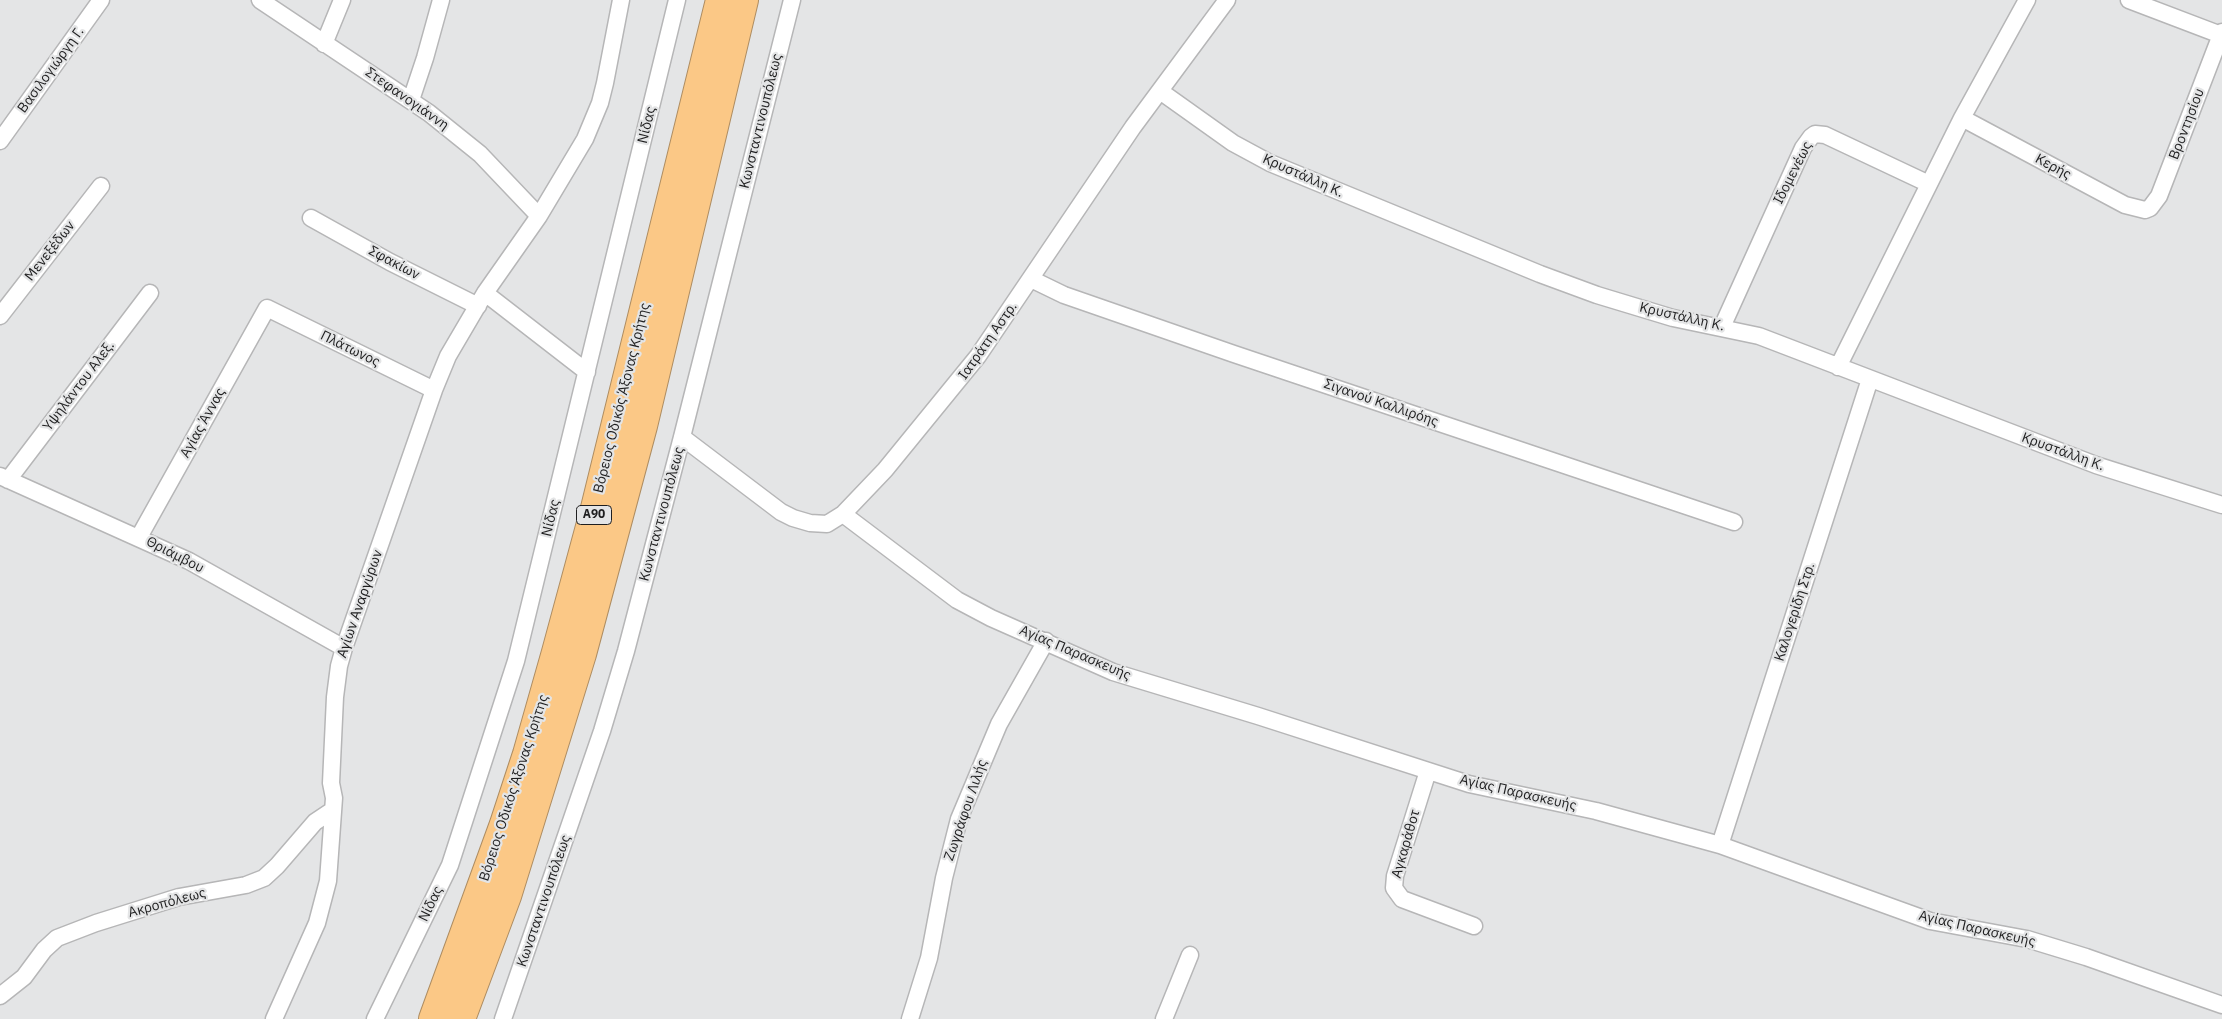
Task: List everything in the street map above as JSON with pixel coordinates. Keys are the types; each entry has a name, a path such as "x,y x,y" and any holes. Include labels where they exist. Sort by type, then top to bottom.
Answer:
{"highway":[{"name":"Βόρειος Οδικός Άξονας Κρήτης","path":"433,1019 504,824 527,754 552,667 594,512 720,0"},
{"name":"Βόρειος Οδικός Άξονας Κρήτης","path":"461,1019 507,896 582,654 643,426 744,0"}],"street":[{"name":"Βασιλογιώργη Γ.","path":"0,140 101,0"},
{"name":"Στεφανογιάννη","path":"260,0 411,100 480,154 540,216"},
{"path":"324,44 342,0"},
{"path":"411,100 441,0"},
{"name":"Αγίων Αναργύρων","path":"274,1019 311,938 321,910 328,881 333,810 331,783 335,697 339,666 344,648 434,390 452,350 482,300 540,216 578,154 600,103 615,39 621,0"},
{"name":"Νίδας","path":"375,1019 450,865 516,661 677,0"},
{"name":"Κωνσταντινουπόλεως","path":"503,1019 602,731 626,651 792,0"},
{"name":"Ιατράτη Αστρ.","path":"682,437 781,512 793,518 810,524 827,524 843,514 885,470 960,380 1031,279 1114,154 1227,0"},
{"path":"1838,367 1962,118 2028,0"},
{"path":"2129,0 2221,33"},
{"name":"Βροντησίου","path":"2145,210 2150,208 2159,196 2221,33"},
{"name":"Κρυστάλλη Κ.","path":"1160,91 1232,142 1270,163 1575,287 1673,318 1759,336 2096,465 2222,505"},
{"name":"Κερής","path":"1962,118 2125,205 2145,210"},
{"name":"Ιδομενέως","path":"1722,327 1803,148 1810,137 1815,134 1825,135 1929,184"},
{"name":"Μενεξέδων","path":"0,316 101,186"},
{"name":"Σφακίων","path":"311,218 390,262 482,300 587,372"},
{"name":"Σιγανού Καλλιρόης","path":"1031,279 1064,295 1234,354 1734,522"},
{"name":"Υψηλάντου Αλεξ.","path":"4,478 150,293"},
{"name":"Πλάτωνος","path":"267,308 434,390"},
{"name":"Αγίας Άννας","path":"139,537 267,308"},
{"name":"Καλογερίδη Στρ.","path":"1720,845 1870,379"},
{"name":"Θριάμβου","path":"4,478 139,537 202,568 344,648"},
{"name":"Αγίας Παρασκευής","path":"843,514 957,600 991,618 1113,672 1258,716 1469,784 1596,811 1720,845 1930,921 2027,939 2086,957 2222,1005"},
{"name":"Ζωγράφου Λιλής","path":"910,1019 930,958 946,870 959,819 999,724 1046,641"},
{"name":"Αγκαράθοτ","path":"1428,771 1395,876 1394,888 1402,898 1474,926"},
{"name":"Ακροπόλεως","path":"0,996 24,977 44,950 58,938 96,923 179,897 246,885 264,878 277,866 315,822 333,810"},
{"path":"1164,1019 1190,955"}]}
